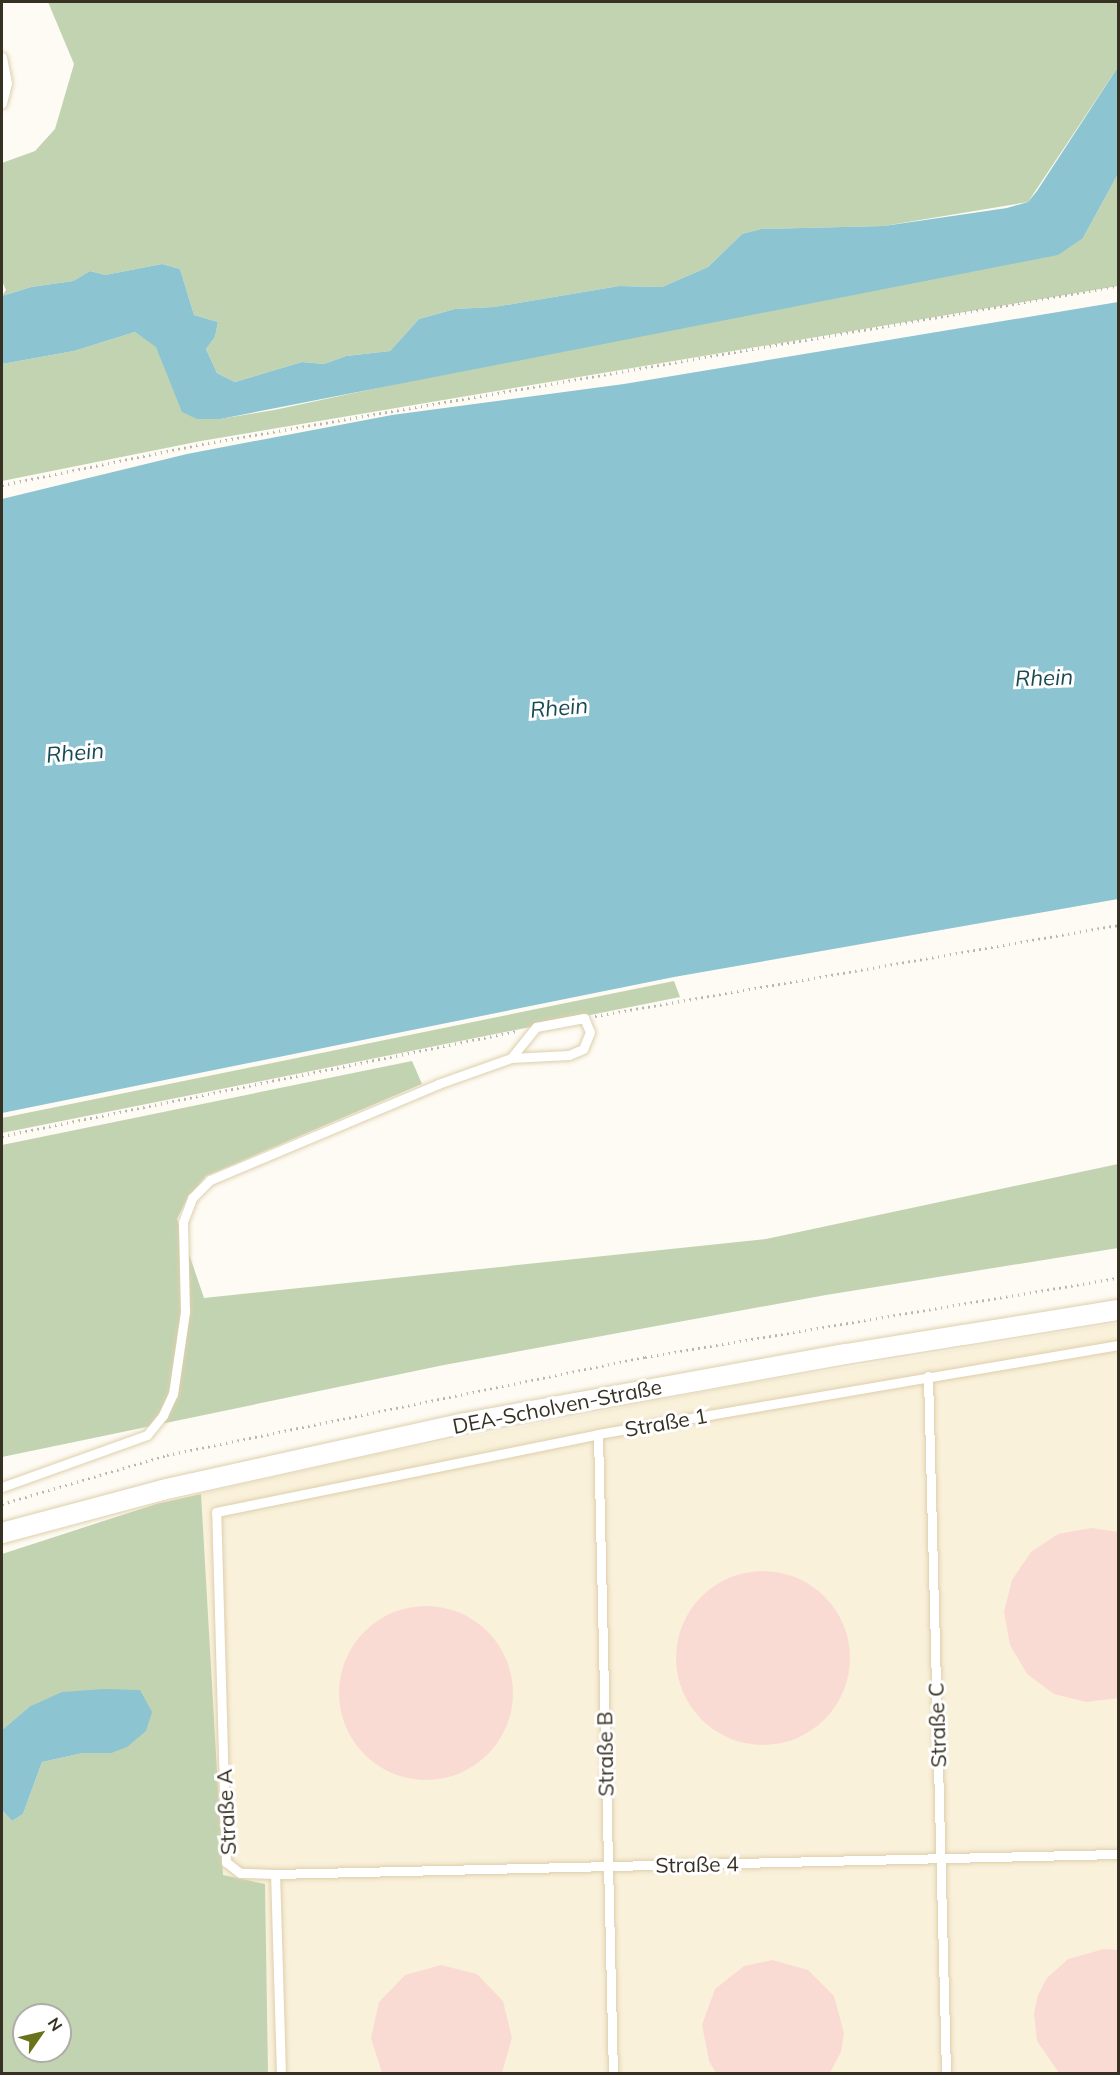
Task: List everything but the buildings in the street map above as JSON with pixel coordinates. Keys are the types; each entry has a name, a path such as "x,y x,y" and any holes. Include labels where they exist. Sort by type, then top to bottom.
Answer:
{"street":[{"name":"DEA-Scholven-Straße","path":"2,1533 162,1490 465,1423 846,1354 1119,1310"}],"lane":[{"path":"2,57 7,83 2,103"},
{"path":"2,1487 147,1435 163,1415 172,1394 185,1311 183,1222 192,1198 210,1180 438,1084 511,1058 569,1055 583,1049 590,1032 584,1018 536,1027 511,1058"},
{"name":"Straße 1","path":"216,1512 598,1434 1119,1345"},
{"name":"Straße C","path":"927,1376 946,2073"},
{"name":"Straße B","path":"598,1434 613,2073"},
{"name":"Straße A","path":"216,1512 226,1862 240,1873 275,1874"},
{"name":"Straße 4","path":"275,1874 1119,1854"},
{"path":"275,1874 281,2073"}],"path":[{"path":"2,485 213,442 1119,286"},
{"path":"584,1018 1119,925"},
{"path":"2,1136 536,1027"},
{"path":"2,1504 167,1455 645,1357 1119,1278"}],"shaded area":[{"path":"1118,1323 1118,2073 165,2073 156,1504 378,1454 740,1385"}],"green space":[{"path":"48,2 1118,2 1118,67 1028,202 884,226 761,229 742,234 708,267 662,287 619,286 494,307 455,309 419,319 390,351 346,356 324,364 302,362 235,382 217,373 206,349 215,337 218,322 194,315 180,269 162,264 105,275 90,271 73,281 31,287 2,296 6,290 2,281 2,163 35,151 55,129 74,64"},
{"path":"1118,174 1118,286 201,441 2,481 2,364 74,351 135,332 156,346 168,371 219,419 274,410 1083,238"},
{"path":"674,981 680,997 2,1133 2,1118"},
{"path":"412,1061 422,1084 206,1176 188,1197 177,1219 204,1298 766,1239 1118,1164 1118,1248 826,1295 444,1365 2,1457 2,1145"},
{"path":"201,1494 223,1875 265,1884 268,2073 2,2073 2,1810 12,1821 23,1814 42,1762 83,1753 111,1753 29,1707 2,1730 2,1554 156,1504"}],"water":[{"path":"1118,67 1118,174 1083,238 1058,255 220,419 197,419 182,412 156,347 135,332 74,351 2,364 2,296 31,287 73,281 90,271 105,275 162,264 180,269 194,315 218,322 215,337 206,349 217,373 235,382 302,362 324,364 346,356 390,351 419,319 455,309 494,307 619,286 662,287 708,267 742,234 761,229 884,226 1007,208 1028,202 1037,191"},
{"name":"Rhein","path":"1118,302 1118,899 674,977 2,1113 2,499 187,454 392,415 624,384"},
{"path":"104,1689 140,1690 152,1712 146,1731 127,1747 111,1753 83,1753 42,1762 23,1814 12,1821 2,1810 2,1730 29,1707 62,1692"}]}
